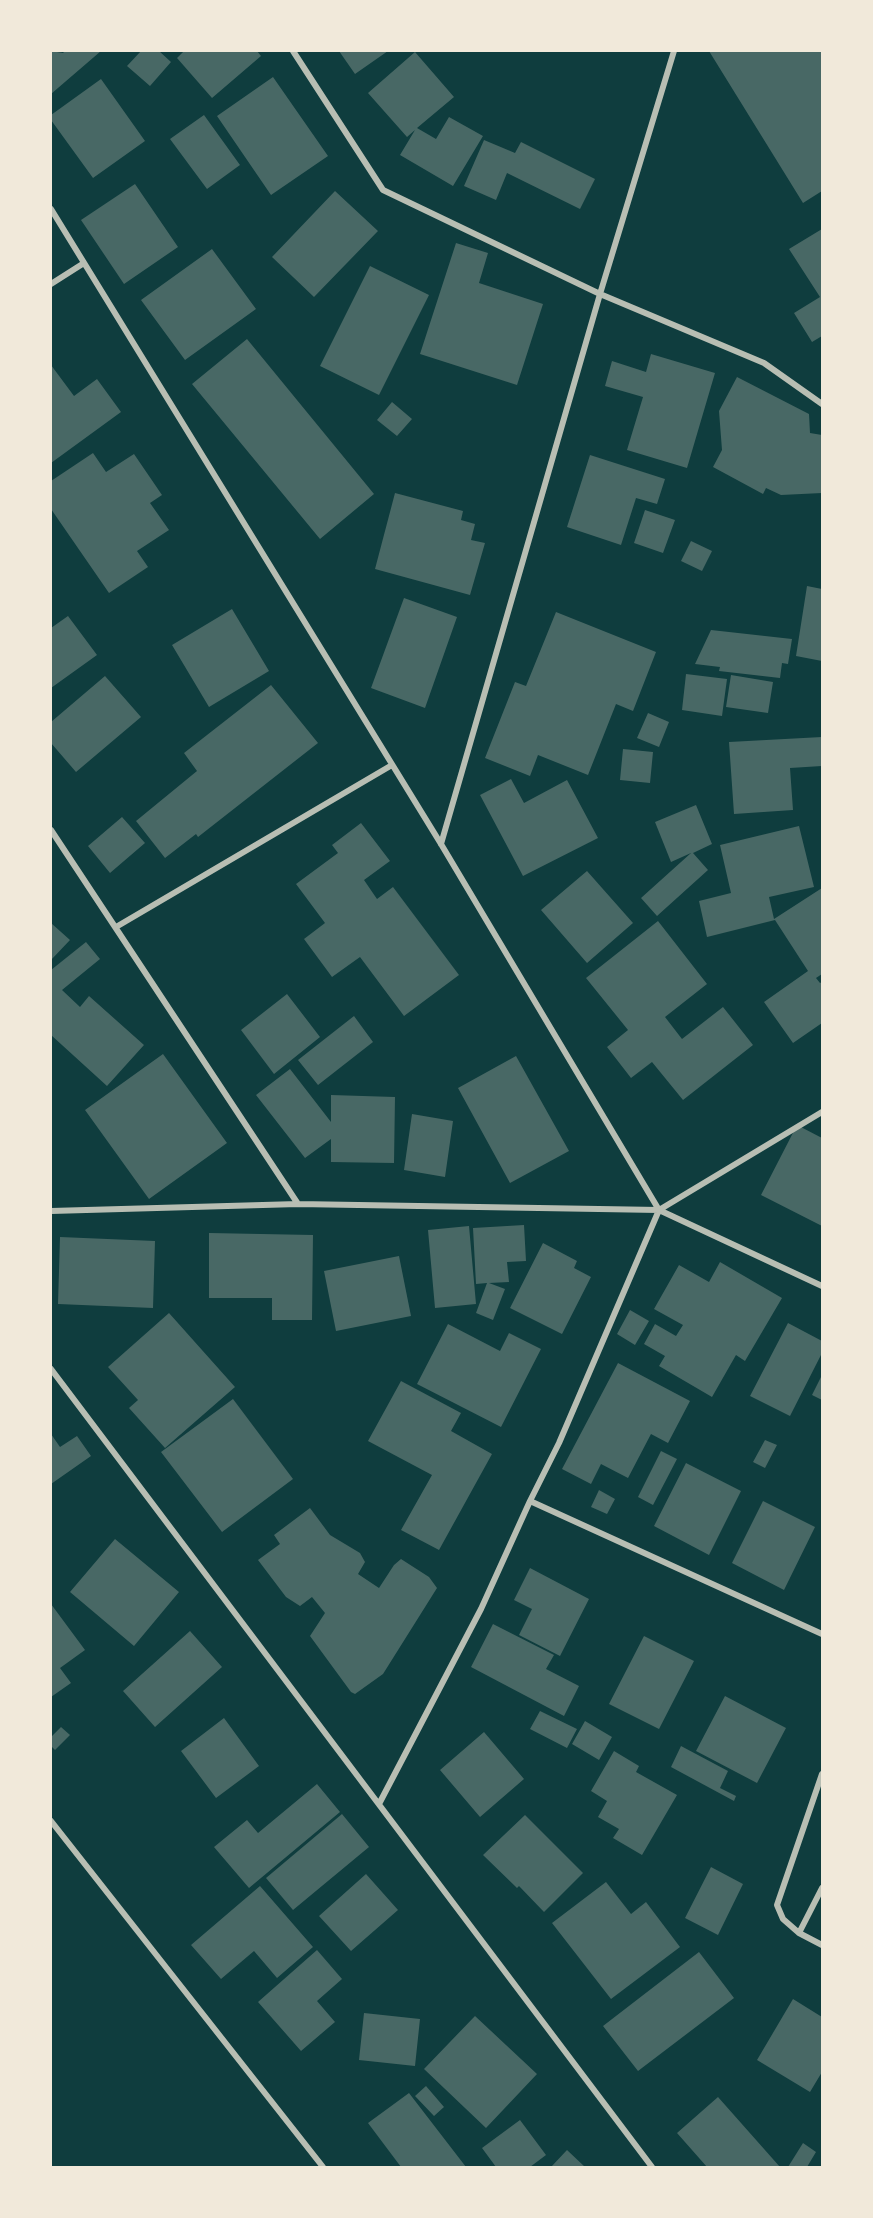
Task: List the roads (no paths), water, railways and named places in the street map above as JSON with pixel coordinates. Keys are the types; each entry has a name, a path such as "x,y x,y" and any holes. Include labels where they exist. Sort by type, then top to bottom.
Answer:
{"street":[{"path":"293,51 383,190 600,294 764,363 822,405"},
{"path":"441,844 600,294 674,51"},
{"path":"51,209 441,844 659,1210"},
{"path":"51,284 84,263"},
{"path":"116,927 392,765"},
{"path":"51,830 298,1204"},
{"path":"378,1804 481,1609 559,1443 659,1210 822,1112"},
{"path":"51,1211 298,1204 659,1210 822,1286"},
{"path":"51,1369 652,2167"},
{"path":"530,1501 822,1634"},
{"path":"822,1774 777,1905 783,1920 799,1933 822,1946"},
{"path":"51,1821 323,2167"},
{"path":"799,1933 822,1888"}]}
